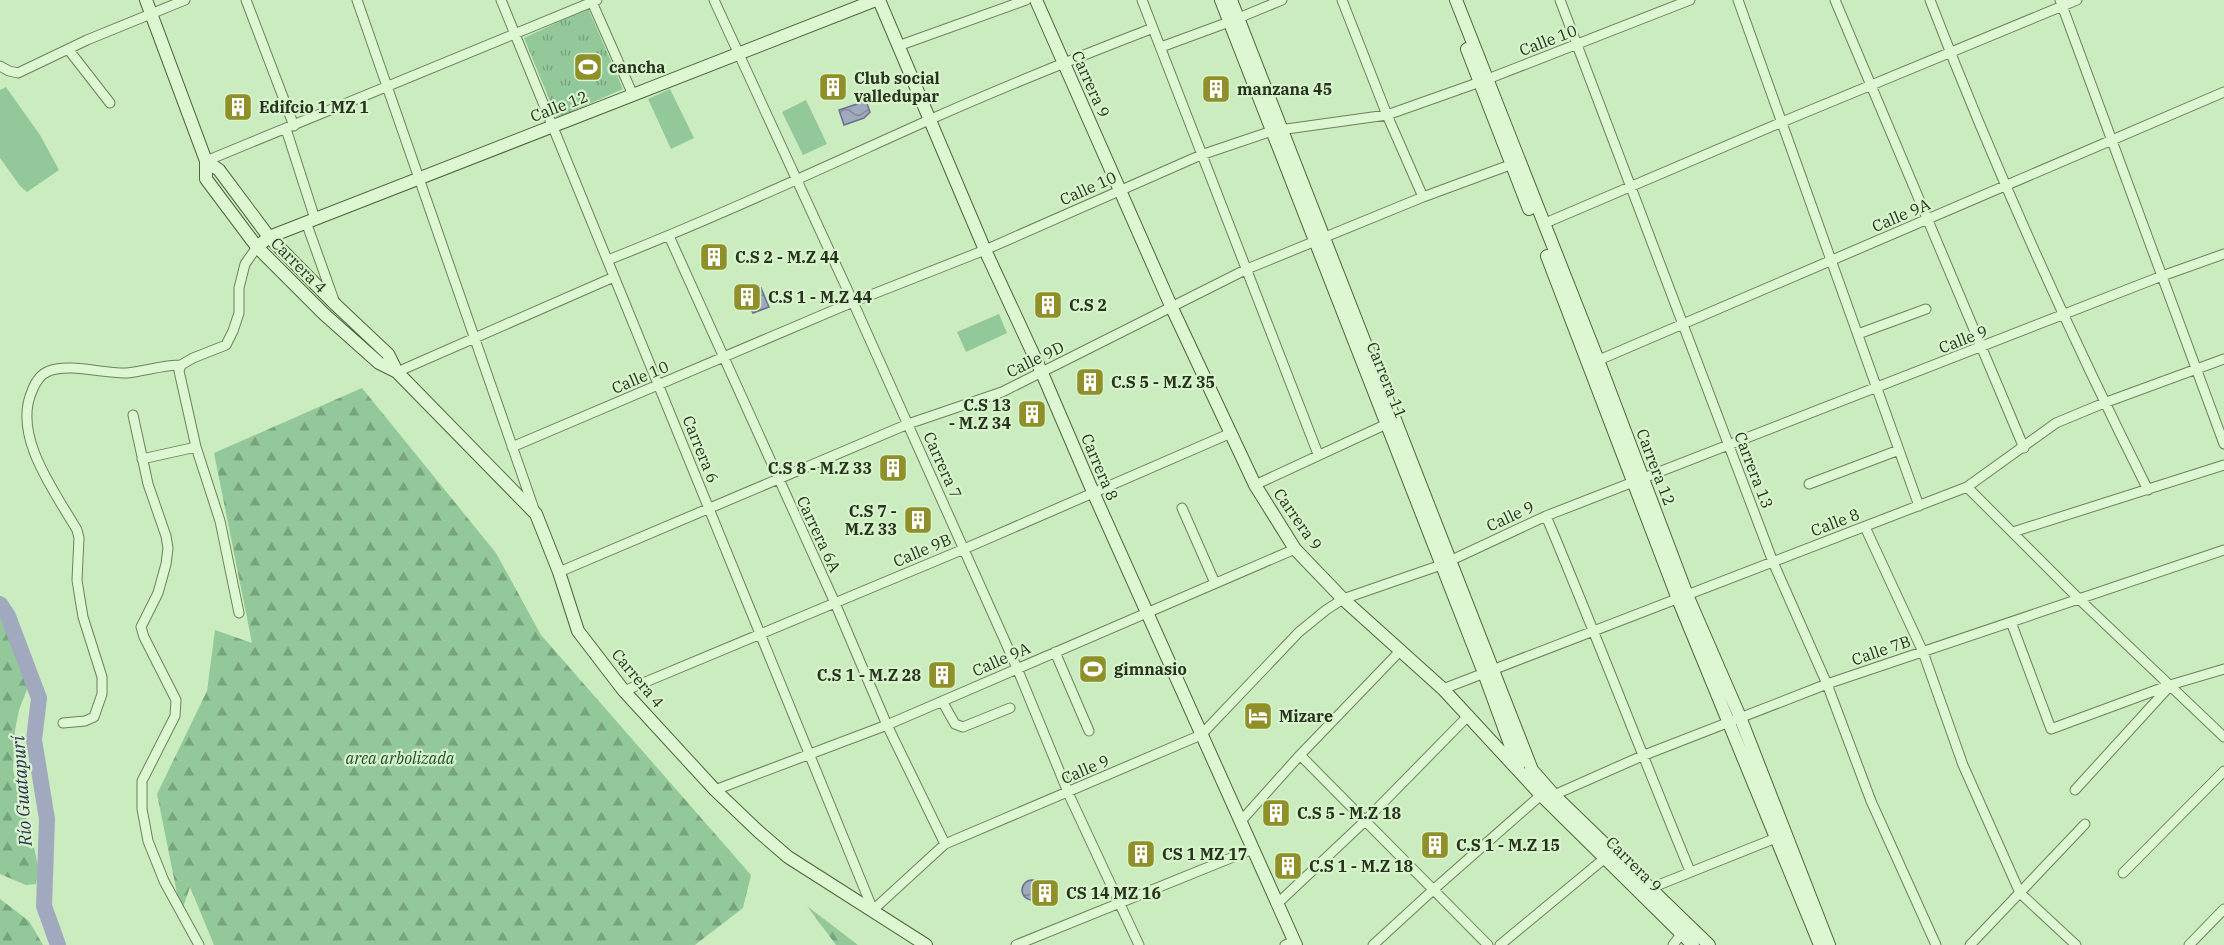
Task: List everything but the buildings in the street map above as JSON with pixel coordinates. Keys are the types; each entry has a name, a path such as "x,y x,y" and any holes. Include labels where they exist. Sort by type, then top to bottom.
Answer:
{"street":[{"name":"Carrera 4","path":"146,0 206,161 206,179 257,247 324,314 379,363 397,372"},
{"path":"0,66 18,73 68,49 185,0"},
{"path":"246,0 290,127 311,220 336,305"},
{"path":"357,0 536,514"},
{"name":"Carrera 6","path":"501,0 873,910"},
{"name":"Carrera 7","path":"714,0 854,302 1139,945"},
{"name":"Calle 12","path":"257,247 269,237 311,220 877,0"},
{"name":"Carrera 8","path":"877,0 930,119 984,250 1042,373 1241,821 1292,944"},
{"path":"898,46 1026,0"},
{"name":"Carrera 9","path":"1036,0 1171,306 1230,433 1255,485 1295,549 1343,599 1443,689 1526,772 1605,858 1646,891"},
{"path":"1142,0 1318,454"},
{"name":"Carrera 11","path":"1221,0 1234,20 1489,671 1526,772"},
{"name":"Carrera 11","path":"1232,0 1234,20"},
{"path":"1161,48 1282,0"},
{"path":"1342,0 1387,115 1423,197"},
{"name":"Carrera 12","path":"1448,0 1484,81"},
{"name":"Carrera 12","path":"1456,0 1484,81 1682,597 1781,836 1829,945"},
{"name":"Carrera 13","path":"1560,0 1681,325 1773,562 1827,684 1871,801 1936,945"},
{"name":"Calle 10","path":"512,447 854,302 984,250 1201,155 1277,130 1387,115 1484,81 1690,0"},
{"path":"1738,0 1919,506"},
{"path":"1835,0 2024,448"},
{"path":"1930,0 2006,187 2104,403 2148,490"},
{"path":"1543,224 2061,3 2077,0"},
{"path":"206,161 594,1 633,95"},
{"path":"2061,3 2224,444"},
{"path":"608,260 797,181 930,119 1064,62 1153,28"},
{"path":"68,49 110,103"},
{"name":"Calle 9A","path":"1593,362 2224,92"},
{"name":"Carrera 4","path":"206,161 219,170 269,237 388,354 397,372 536,514 559,572 578,631 624,691 716,790 758,831 788,856 926,945"},
{"name":"Carrera 12","path":"1516,163 1543,224 1593,362"},
{"name":"Calle 9D","path":"559,572 710,510 778,478 908,424 1002,392 1247,269 1423,197 1516,163"},
{"name":"Carrera 6A","path":"669,236 835,603 887,725 945,844"},
{"path":"63,723 85,721 94,717 102,694 102,676 83,617 77,580 79,538 77,530 46,476 30,440 25,417 28,402 40,376 49,371 61,368 128,373 182,365 193,358 226,345 239,313 239,288 245,264 257,247"},
{"name":"Calle 9","path":"873,910 945,844 1201,735 1299,632 1343,599 1445,563 1546,516 1728,444 2224,254"},
{"path":"397,372 614,277"},
{"path":"1858,334 1926,309"},
{"name":"Calle 8","path":"1443,689 1967,487 2056,423 2224,359"},
{"path":"182,365 179,371 180,381 196,447 220,520 239,613"},
{"path":"133,415 148,484 168,548 158,594 141,627 176,700 175,716 142,781 142,809 148,841 164,881 199,945"},
{"path":"1255,485 1390,422"},
{"name":"Calle 9B","path":"624,691 964,549 1230,433"},
{"path":"142,459 196,447"},
{"path":"1809,484 1899,450"},
{"path":"2013,532 2224,465"},
{"path":"1967,487 2079,599 2224,737"},
{"path":"1182,508 1215,583"},
{"path":"1546,516 1595,630 1642,756 1690,871"},
{"path":"1864,527 1923,652 1963,765 2020,893 2076,945"},
{"name":"Calle 9A","path":"716,790 887,725 1295,549"},
{"name":"Calle 7B","path":"1374,945 1433,890 1547,795 1827,684 2224,550"},
{"path":"2011,622 2051,729 2170,685 2224,669"},
{"path":"1241,821 1300,755 1401,650"},
{"path":"1055,652 1089,731"},
{"path":"2075,790 2170,685"},
{"path":"942,701 955,724 963,727 1010,708"},
{"path":"1277,904 1365,821 1469,715"},
{"path":"1300,755 1488,945"},
{"path":"2123,873 2224,771"},
{"name":"Carrera 9","path":"1547,795 1685,929 1709,945"},
{"path":"1970,945 2085,824"},
{"path":"1646,891 1690,871 1781,836"},
{"name":"Carrera 12","path":"1781,836 1820,945"},
{"path":"1016,945 1253,849"},
{"path":"1500,945 1605,858"},
{"path":"2189,945 2224,909"},
{"path":"1673,945 1685,929"},
{"name":"Carrera 9","path":"1685,929 1694,945"}],"green space":[{"path":"588,8 623,89 557,118 524,38"},
{"path":"6,87 40,135 59,170 27,192 0,158 0,90"},
{"path":"670,89 694,138 671,149 648,99"},
{"path":"806,100 827,144 803,155 782,112"},
{"path":"999,314 1007,333 966,352 957,332"},
{"name":"area arbolizada","path":"362,388 496,553 541,635 751,875 743,908 695,945 214,945 190,887 181,913 157,794 207,691 215,630 252,643 214,453"},
{"path":"0,617 29,684 19,710 15,730 13,770 33,842 38,867 36,884 26,885 0,874"},
{"path":"0,899 29,921 43,945 0,945"},
{"path":"807,906 858,945 836,945"}],"water":[{"path":"866,101 870,112 864,118 844,125 839,110"},
{"path":"761,288 769,307 753,313 749,306 759,301 755,291"},
{"path":"1032,880 1039,883 1042,890 1039,897 1032,900 1025,897 1022,890 1025,883"}],"waterway":[{"name":"Río Guatapurí","path":"0,604 8,616 39,698 34,740 47,819 44,906 58,945"}],"place":[{"name":"cancha","path":"588,67"},
{"name":"Club social valledupar","path":"833,87"},
{"name":"manzana 45","path":"1216,89"},
{"name":"Edifcio 1 MZ 1","path":"238,107"},
{"name":"C.S 2 - M.Z 44","path":"714,257"},
{"name":"C.S 1 - M.Z 44","path":"747,297"},
{"name":"C.S 2","path":"1048,305"},
{"name":"C.S 5 - M.Z 35","path":"1090,382"},
{"name":"C.S 13 - M.Z 34","path":"1032,414"},
{"name":"C.S 8 - M.Z 33","path":"893,468"},
{"name":"C.S 7 - M.Z 33","path":"918,520"},
{"name":"gimnasio","path":"1093,669"},
{"name":"C.S 1 - M.Z 28","path":"942,675"},
{"name":"Mizare","path":"1258,716"},
{"name":"C.S 5 - M.Z 18","path":"1276,813"},
{"name":"C.S 1 - M.Z 15","path":"1435,845"},
{"name":"CS 1 MZ 17","path":"1141,854"},
{"name":"C.S 1 - M.Z 18","path":"1288,866"},
{"name":"CS 14 MZ 16","path":"1045,893"}]}
